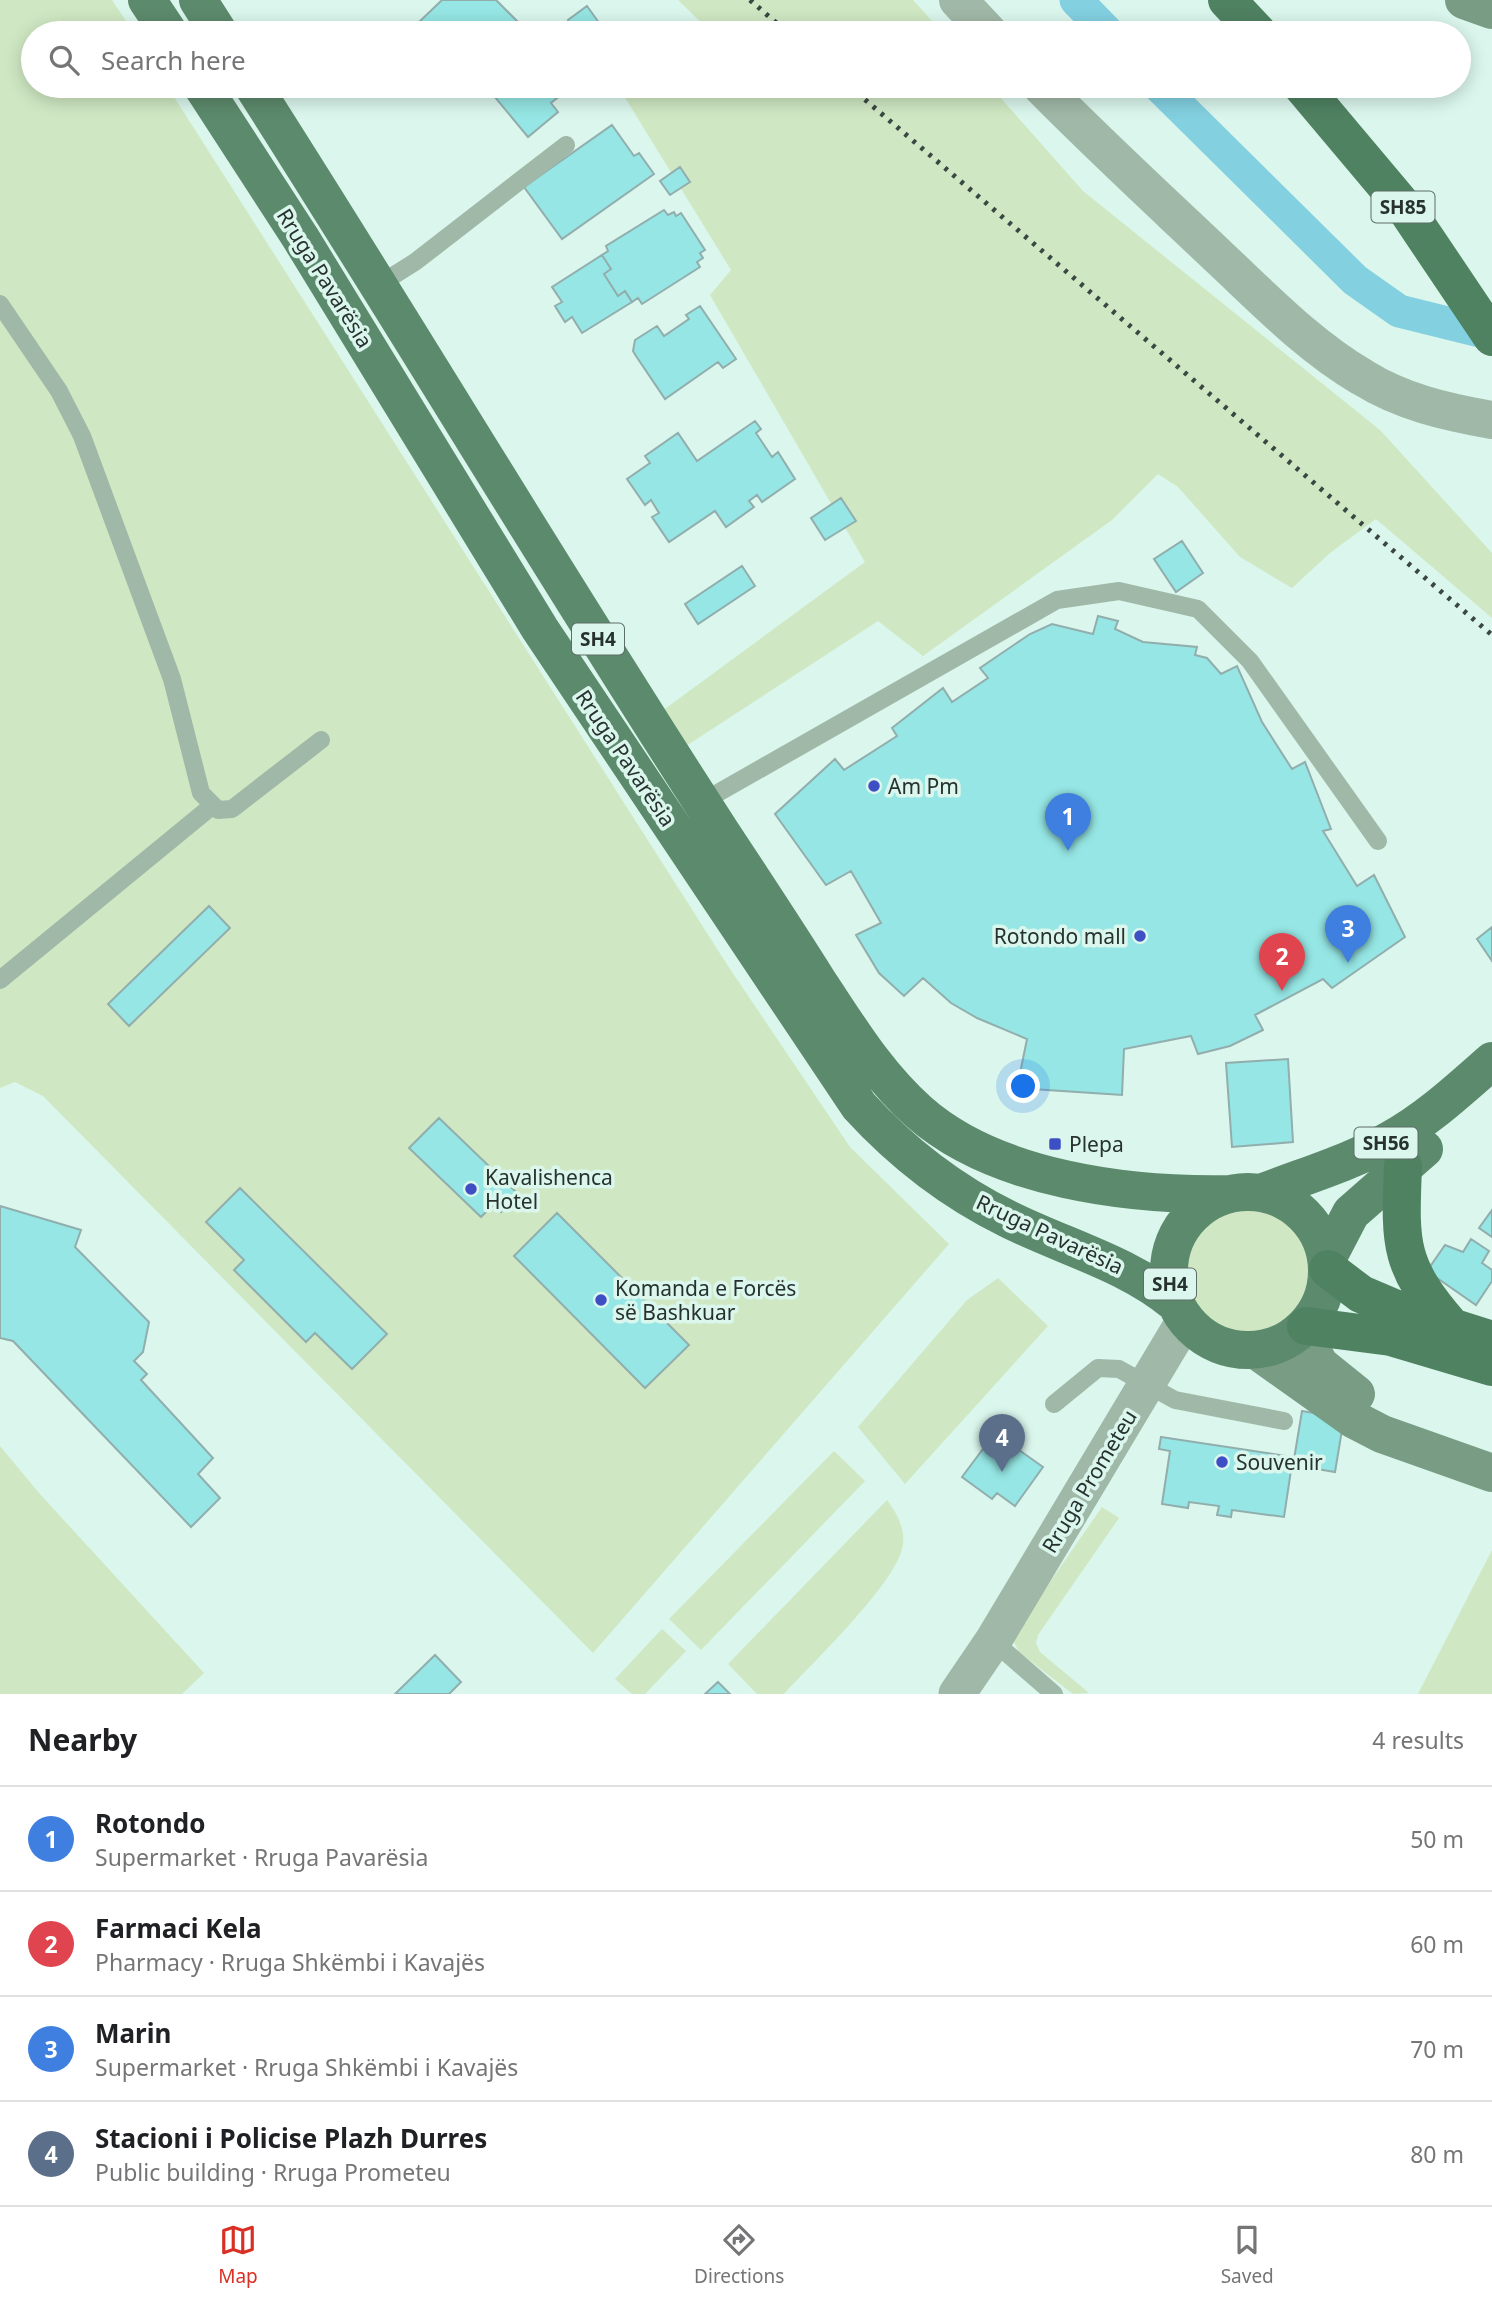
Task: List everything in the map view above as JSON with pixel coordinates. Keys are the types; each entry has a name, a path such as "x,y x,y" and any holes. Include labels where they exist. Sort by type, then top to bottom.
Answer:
{"highway":[{"path":"1227,0 1247,21"},
{"name":"SH85","path":"1312,98 1408,212 1492,337"},
{"path":"1403,1166 1402,1241 1422,1293 1451,1326"},
{"path":"1327,1264 1361,1294 1401,1311 1492,1340"},
{"path":"1303,1329 1391,1337 1492,1367"}],"main road":[{"path":"147,0 161,21"},
{"path":"198,0 211,21"},
{"path":"1464,0 1492,10"},
{"name":"Rruga Pavarësia","path":"210,98 308,249 540,629 859,1106 888,1138 926,1170 1006,1218 1148,1281 1180,1312"},
{"name":"Rruga Pavarësia","path":"261,98 380,284 650,725 867,1056 921,1114 986,1154 1030,1170 1082,1182 1160,1194 1245,1193"},
{"name":"SH56","path":"1245,1193 1344,1162 1393,1139 1439,1107 1492,1061"},
{"name":"SH56","path":"1327,1264 1351,1213 1492,1093"},
{"name":"SH4","path":"1303,1329 1279,1345 1256,1350 1236,1350 1216,1344 1199,1334 1180,1312 1168,1276 1171,1249 1184,1224 1203,1205 1245,1193 1285,1200 1305,1215 1319,1235 1327,1264"},
{"path":"1327,1264 1326,1290 1318,1309 1303,1329 1320,1365 1359,1396 1406,1420 1492,1444"},
{"path":"1256,1350 1344,1413 1382,1434 1492,1473"}],"street":[{"path":"958,0 978,21"},
{"path":"1054,98 1255,290 1341,363 1385,389 1439,411 1492,420"},
{"name":"Rruga Prometeu","path":"957,1694 993,1641 1148,1384 1180,1312"}],"lane":[{"path":"380,284 415,262 566,145"},
{"path":"0,304 48,372 82,436 172,678 201,793 212,806 225,811 232,809 321,740"},
{"path":"702,802 1058,600 1119,592 1198,609 1250,661 1378,841"},
{"path":"0,980 212,806"},
{"path":"1054,1404 1098,1368 1119,1369 1175,1401 1284,1421"},
{"path":"993,1641 1054,1694"}],"green space":[{"path":"0,0 112,0 126,21 21,21 21,98 175,98 728,966 850,1147 949,1244 593,1653 43,1096 15,1082 0,1088"},
{"path":"678,0 913,0 932,21 700,21"},
{"path":"625,98 1001,98 1083,191 1380,430 1492,553 1492,618 1376,519 1330,553 1292,588 1240,557 1178,487 1158,474 1112,520 923,656 878,621 686,746 662,711 865,562 710,295 731,270"},
{"path":"1249,1209 1273,1214 1293,1227 1306,1247 1311,1271 1306,1295 1293,1315 1273,1328 1249,1333 1225,1328 1205,1315 1192,1295 1187,1271 1192,1247 1205,1227 1225,1214"},
{"path":"998,1278 1048,1326 905,1484 858,1427 967,1300"},
{"path":"0,1446 39,1493 204,1673 182,1694 0,1694"},
{"path":"834,1451 865,1481 701,1650 669,1619"},
{"path":"887,1500 899,1520 903,1544 898,1560 887,1579 784,1694 757,1694 728,1664"},
{"path":"1102,1507 1119,1518 1038,1635 1036,1643 1040,1652 1089,1693 1073,1694 1019,1652 1014,1642 1016,1631"},
{"path":"1492,1550 1492,1694 1418,1694"},
{"path":"662,1629 686,1651 645,1694 632,1694 615,1679"}],"building":[{"path":"442,0 496,0 517,21 420,21"},
{"path":"587,6 598,21 569,21"},
{"path":"496,98 557,98 551,103 558,112 528,137"},
{"path":"612,125 634,156 639,153 654,174 562,239 524,187"},
{"path":"680,167 690,182 670,195 660,181"},
{"path":"664,210 668,215 674,212 676,216 681,213 705,250 700,253 703,258 697,262 700,267 642,304 638,298 632,302 625,291 618,296 604,274 611,269 602,255 608,251 606,246"},
{"path":"602,255 611,269 604,274 618,296 625,291 632,302 582,333 572,317 565,322 555,306 562,302 552,287"},
{"path":"700,306 736,359 723,368 718,362 665,399 633,351 635,340 657,326 664,336 689,319 686,315"},
{"path":"755,421 761,429 756,433 772,457 778,452 795,479 762,502 757,495 749,501 754,507 726,527 715,511 669,542 652,517 659,513 651,500 645,505 627,479 650,463 645,456 678,433 697,461"},
{"path":"841,498 856,521 825,540 811,518"},
{"path":"1182,541 1203,573 1176,592 1154,559"},
{"path":"742,566 755,586 698,624 685,604"},
{"path":"1098,616 1118,621 1115,629 1143,642 1197,647 1195,655 1207,658 1221,674 1237,666 1262,722 1292,769 1305,762 1331,829 1323,831 1357,886 1374,875 1405,937 1332,988 1323,979 1255,1015 1263,1030 1230,1046 1198,1054 1191,1036 1124,1049 1122,1095 1017,1088 1027,1039 977,1018 951,1003 923,978 904,996 879,973 856,935 881,923 851,871 826,885 775,814 835,759 844,770 897,736 892,728 943,688 952,702 988,678 980,668 1030,634 1052,624 1093,634"},
{"path":"209,906 230,928 129,1026 108,1004"},
{"path":"1492,927 1492,961 1477,939"},
{"path":"1288,1059 1293,1142 1232,1147 1226,1063"},
{"path":"439,1118 518,1194 501,1212 493,1205 481,1217 409,1148"},
{"path":"240,1188 387,1334 352,1369 315,1333 306,1342 234,1270 244,1260 206,1222"},
{"path":"0,1206 81,1230 75,1247 149,1322 143,1352 134,1361 147,1374 141,1380 213,1458 198,1474 220,1498 191,1527 13,1341 0,1338"},
{"path":"1492,1210 1492,1237 1479,1228"},
{"name":"Komanda e Forcës së Bashkuar","path":"557,1213 689,1345 645,1388 514,1256"},
{"path":"1471,1239 1489,1251 1482,1263 1492,1270 1492,1281 1476,1305 1427,1271 1445,1245 1463,1252"},
{"path":"1302,1411 1344,1418 1335,1472 1293,1465"},
{"path":"995,1433 1043,1467 1015,1506 997,1493 992,1499 962,1477"},
{"path":"1161,1437 1293,1457 1284,1517 1232,1510 1231,1517 1217,1515 1219,1506 1189,1502 1188,1508 1162,1504 1170,1451 1159,1449"},
{"path":"435,1655 461,1682 449,1694 395,1694"},
{"path":"718,1682 730,1694 705,1694"}],"waterway":[{"path":"1076,0 1096,21"},
{"path":"1171,98 1355,280 1399,311 1492,334"}],"railway":[{"path":"750,0 774,21"},
{"path":"863,98 1492,635"}],"place":[{"name":"Am Pm","path":"874,786"},
{"name":"Rotondo","path":"1068,851"},
{"name":"Rotondo mall","path":"1140,936"},
{"name":"Marin","path":"1348,963"},
{"name":"Farmaci Kela","path":"1282,991"},
{"name":"Plepa","path":"1055,1144"},
{"name":"Kavalishenca Hotel","path":"471,1189"},
{"name":"Komanda e Forcës së Bashkuar","path":"601,1300"},
{"name":"Souvenir","path":"1222,1462"},
{"name":"Stacioni i Policise Plazh Durres","path":"1002,1472"}]}
